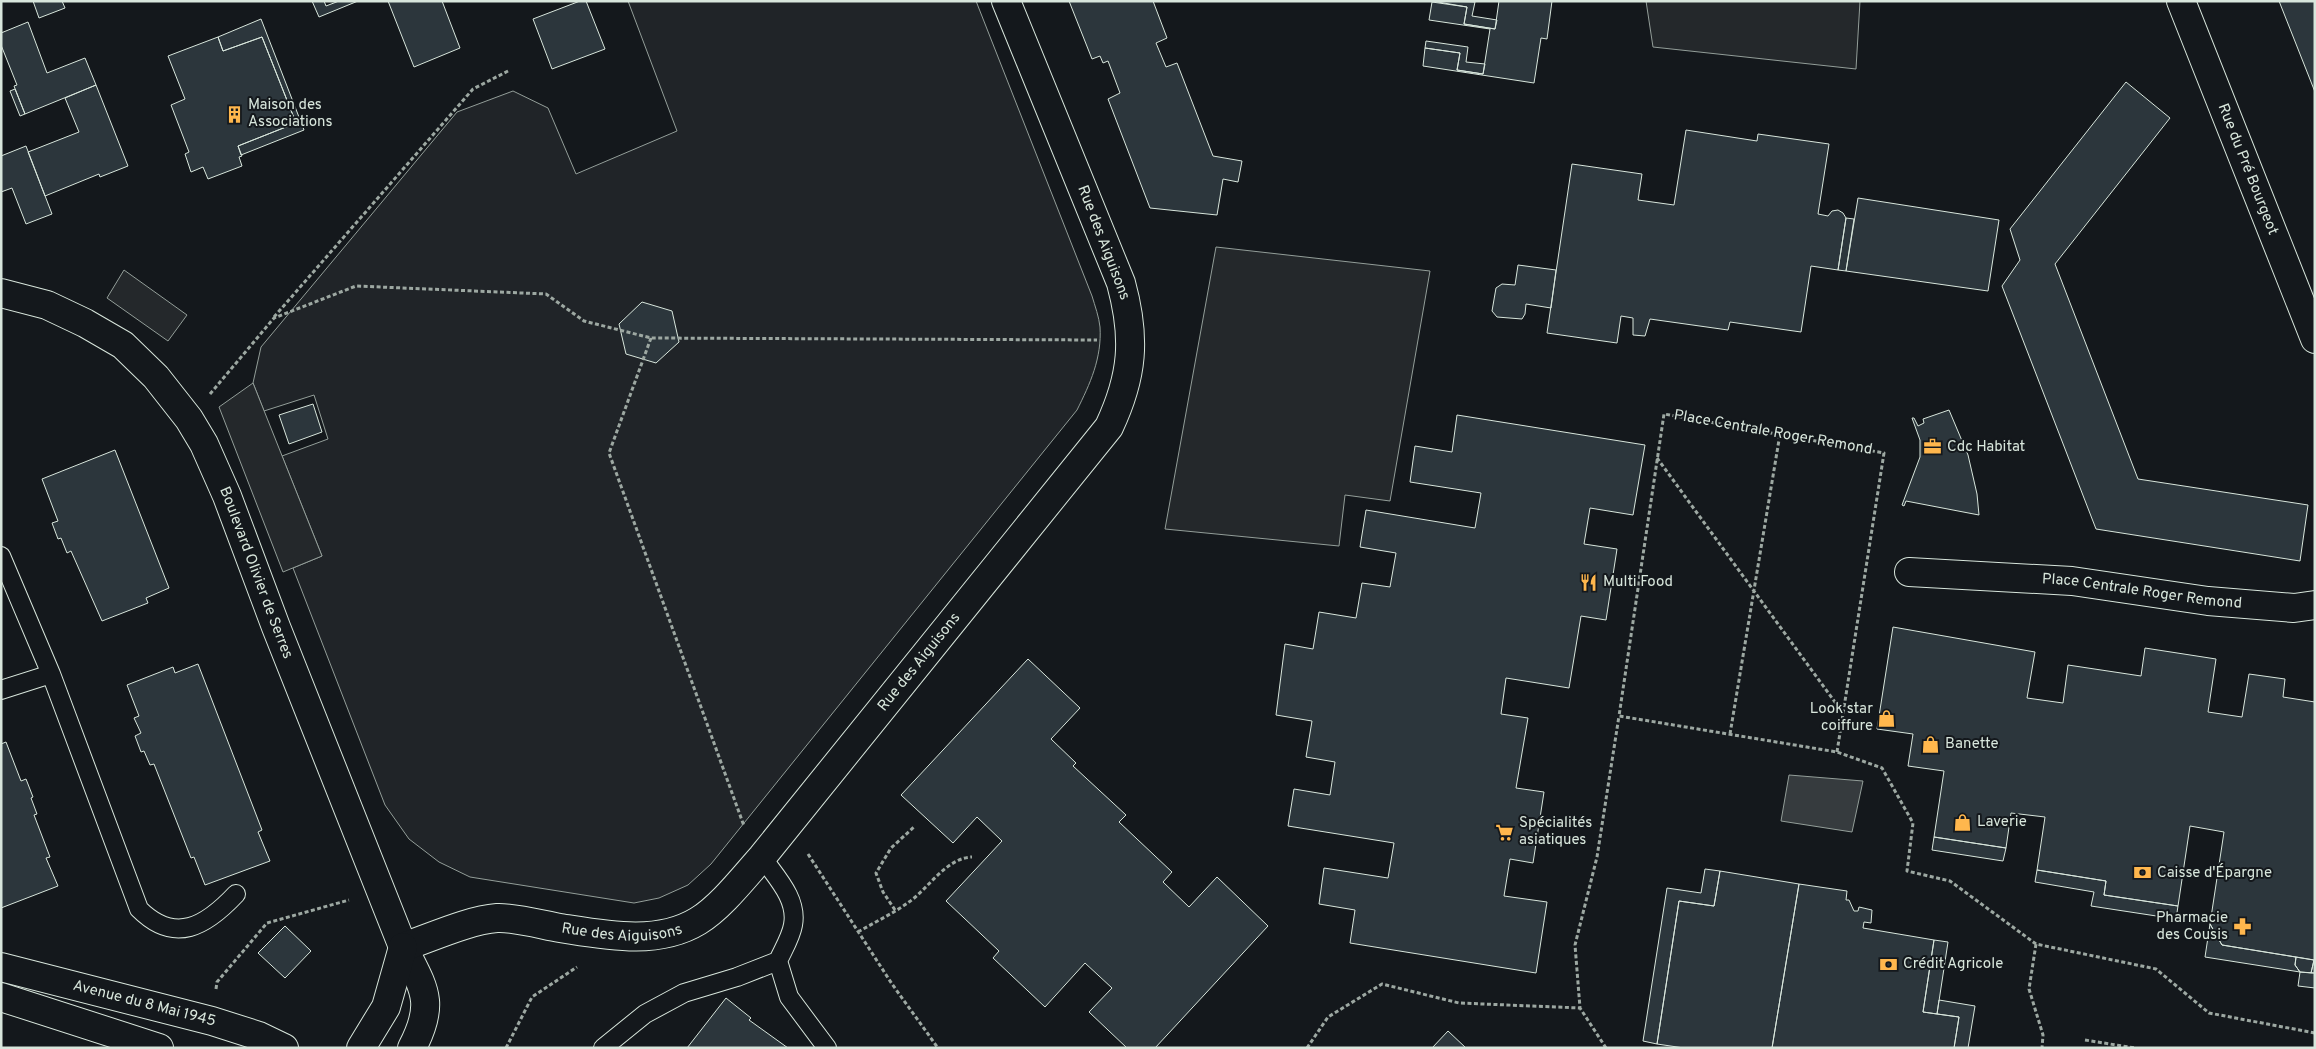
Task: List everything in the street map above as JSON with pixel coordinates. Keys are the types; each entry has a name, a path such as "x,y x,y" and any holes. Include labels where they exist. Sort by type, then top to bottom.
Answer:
{"street":[{"name":"Rue des Aiguisons","path":"402,947 471,924 498,918 598,934 632,937 665,934 698,921 733,890 762,857 1109,427 1122,400 1129,370 1129,312 1121,283 1006,1"},
{"name":"Rue du Pré Bourgeot","path":"2181,1 2315,339"},
{"name":"Boulevard Olivier de Serres","path":"1,293 47,305 85,323 124,345 156,377 189,419 204,444 227,496 276,627 402,947 424,989 426,1010 412,1048"},
{"name":"Place Centrale Roger Remond","path":"1909,572 2072,581 2208,600 2294,608 2315,605"},
{"path":"361,1048 386,1007 402,947"},
{"name":"Avenue du 8 Mai 1945","path":"1,967 212,1021 259,1036 284,1048"},
{"path":"1,997 159,1048"}],"lane":[{"path":"1,556 51,674 139,908 152,921 172,929 193,926 209,920 236,894"},
{"path":"1,690 51,674"},
{"path":"762,857 789,896 794,910 793,927 778,960 788,997 827,1048"},
{"path":"603,1048 645,1014 684,994 737,977 778,960"}],"path":[{"path":"189,419 473,89 510,70"},
{"path":"274,318 356,286 546,294 584,321 651,338 1130,340"},
{"path":"651,338 609,453 743,824 762,857"},
{"name":"Place Centrale Roger Remond","path":"1606,1048 1580,1008 1575,944 1597,858 1664,414 1884,453 1837,752"},
{"path":"1730,734 1780,434"},
{"path":"1657,458 1843,714"},
{"path":"1619,716 1837,752 1882,768 1914,823 1907,871 1950,881 2036,944 2156,969 2209,1013 2315,1033"},
{"path":"788,824 892,984 938,1048"},
{"path":"895,910 883,892 876,873 891,848 914,827"},
{"path":"858,932 910,902 934,879 962,857 972,857"},
{"path":"212,1021 217,982 267,923 381,891"},
{"path":"506,1048 532,997 587,960 598,934"},
{"path":"2036,944 2029,989 2043,1035 2042,1048"},
{"path":"1307,1048 1328,1017 1382,984 1459,1002 1580,1008"},
{"path":"2085,1040 2135,1048"}],"shaded area":[{"path":"628,1 976,1 1092,296 1097,312 1100,338 1094,370 1077,410 711,864 688,885 659,898 634,903 470,877 439,862 409,839 385,805 293,568 322,556 282,456 328,439 314,395 264,411 253,383 261,347 457,112 513,91 548,108 576,174 677,131"},
{"path":"1646,1 1860,1 1856,69 1653,47"},
{"path":"1216,247 1430,271 1390,501 1345,495 1339,546 1165,529"},
{"path":"124,270 187,315 168,341 107,298"},
{"path":"253,383 322,556 283,572 219,407"},
{"path":"1789,775 1863,781 1852,832 1781,821"}],"building":[{"path":"33,1 62,1 65,8 39,18"},
{"path":"312,1 324,1 326,6 339,1 358,1 319,17"},
{"path":"388,1 442,1 460,48 414,67"},
{"path":"580,1 586,1 605,49 552,69 533,19"},
{"path":"1069,1 1153,1 1167,38 1156,43 1166,67 1177,63 1213,156 1242,161 1238,182 1223,179 1217,215 1150,208 1108,99 1120,93 1108,61 1103,63 1100,56 1092,59"},
{"path":"1432,1 1475,2 1472,16 1497,20 1495,29 1464,24 1467,7"},
{"path":"1499,1 1552,1 1547,39 1541,38 1534,83 1423,66 1425,48 1460,53 1457,70 1483,74 1490,29 1429,20 1432,2 1467,7 1464,24 1495,29"},
{"path":"2279,1 2315,1 2315,92"},
{"path":"261,19 304,130 241,155 238,146 296,123 262,37 223,51 218,37"},
{"path":"28,22 47,73 85,58 96,85 25,114 14,86 17,85 1,45 1,33"},
{"name":"Maison des Associations","path":"218,37 223,51 262,37 296,123 238,146 242,156 239,157 242,166 208,179 203,167 191,172 185,154 189,152 171,105 185,99 168,56"},
{"path":"1426,41 1468,47 1466,62 1485,64 1483,74 1457,70 1460,53 1425,48"},
{"path":"2126,82 2170,118 2055,264 2138,479 2308,505 2300,561 2096,529 2002,286 2020,260 2010,229"},
{"path":"96,85 128,166 100,177 99,174 45,196 28,152 79,132 65,98"},
{"path":"15,89 25,114 20,116 10,91"},
{"path":"1686,130 1757,141 1758,134 1829,144 1818,214 1828,216 1832,211 1838,210 1846,218 1838,270 1811,266 1801,332 1730,322 1728,330 1650,319 1645,336 1633,335 1633,318 1621,316 1617,343 1547,333 1572,164 1642,174 1638,200 1674,205"},
{"path":"26,146 52,214 26,224 12,188 1,192 1,156"},
{"path":"1858,198 1999,220 1988,291 1846,271"},
{"path":"1846,218 1854,219 1846,271 1838,270"},
{"path":"1518,265 1556,270 1551,308 1526,304 1525,314 1522,319 1497,317 1492,311 1496,288 1502,284 1515,285"},
{"path":"642,302 672,311 679,342 656,363 626,354 619,324"},
{"path":"313,404 322,432 289,444 279,415"},
{"path":"1949,410 1968,455 1977,494 1979,515 1906,501 1904,506 1902,505 1920,457 1920,440 1912,418 1914,418 1918,426 1924,423 1923,419"},
{"path":"1457,415 1645,445 1633,515 1590,508 1584,544 1617,549 1606,620 1581,616 1569,688 1506,678 1501,714 1528,718 1516,788 1544,792 1533,863 1510,859 1504,896 1547,902 1536,973 1350,943 1355,910 1319,904 1324,868 1388,878 1394,843 1288,826 1294,789 1330,795 1335,762 1306,757 1312,721 1276,715 1285,644 1313,649 1319,612 1356,618 1362,583 1390,587 1396,553 1360,547 1366,510 1475,528 1481,493 1410,482 1415,446 1452,452"},
{"path":"115,450 169,588 146,598 148,603 102,621 71,551 67,553 61,538 58,539 52,523 58,521 42,479"},
{"path":"1893,627 2035,652 2027,698 2063,703 2068,665 2141,676 2145,648 2216,659 2208,712 2242,717 2249,674 2285,679 2283,697 2315,702 2315,973 2311,973 2314,960 2222,945 2210,924 2224,832 2190,826 2178,906 2104,895 2106,881 2037,870 2045,817 2011,813 2006,848 1934,837 1944,771 1908,766 1913,734 1877,729"},
{"path":"1028,659 1080,708 1051,739 1076,763 1073,766 1126,815 1119,822 1172,872 1163,882 1189,907 1217,877 1268,926 1155,1048 1127,1048 1089,1012 1112,988 1085,963 1045,1007 993,958 999,951 946,901 1002,841 977,817 953,843 901,795"},
{"path":"198,664 262,830 258,832 270,861 205,885 194,857 191,858 154,764 150,765 144,751 141,752 135,736 141,733 134,718 139,716 127,685 173,667 175,673"},
{"path":"6,742 21,781 26,779 33,797 31,798 37,814 34,815 50,857 46,858 58,886 1,908 1,744"},
{"path":"1934,837 2006,848 2003,861 1932,850"},
{"path":"1705,869 1720,871 1714,906 1679,901 1657,1044 1643,1041 1667,888 1701,893"},
{"path":"2037,870 2106,881 2104,895 2178,906 2176,919 2091,906 2094,892 2035,882"},
{"path":"1720,871 1799,884 1772,1048 1684,1048 1657,1044 1679,901 1714,906"},
{"path":"1799,884 1847,891 1846,900 1849,900 1854,911 1858,911 1859,907 1872,910 1871,923 1864,922 1863,928 1934,940 1923,1012 1959,1017 1954,1048 1772,1048"},
{"path":"2210,924 2222,945 2296,957 2295,965 2300,972 2205,957"},
{"path":"285,926 311,951 285,978 258,953"},
{"path":"1934,940 1948,942 1937,1014 1923,1012"},
{"path":"2296,957 2314,960 2311,973 2300,972 2295,965"},
{"path":"2300,972 2315,973 2315,988 2298,986"},
{"path":"726,998 751,1018 749,1020 788,1048 687,1048"},
{"path":"1939,1000 1975,1006 1968,1048 1954,1048 1959,1017 1937,1014"},
{"path":"1448,1031 1466,1048 1432,1048"}],"place":[{"name":"Maison des Associations","path":"234,114"},
{"name":"Cdc Habitat","path":"1933,447"},
{"name":"Multi Food","path":"1589,582"},
{"name":"Look star coiffure","path":"1887,718"},
{"name":"Banette","path":"1931,744"},
{"name":"Laverie","path":"1963,822"},
{"name":"Spécialités asiatiques","path":"1505,832"},
{"name":"Caisse d'Épargne","path":"2143,873"},
{"name":"Pharmacie des Cousis","path":"2242,927"},
{"name":"Crédit Agricole","path":"1889,964"}]}
